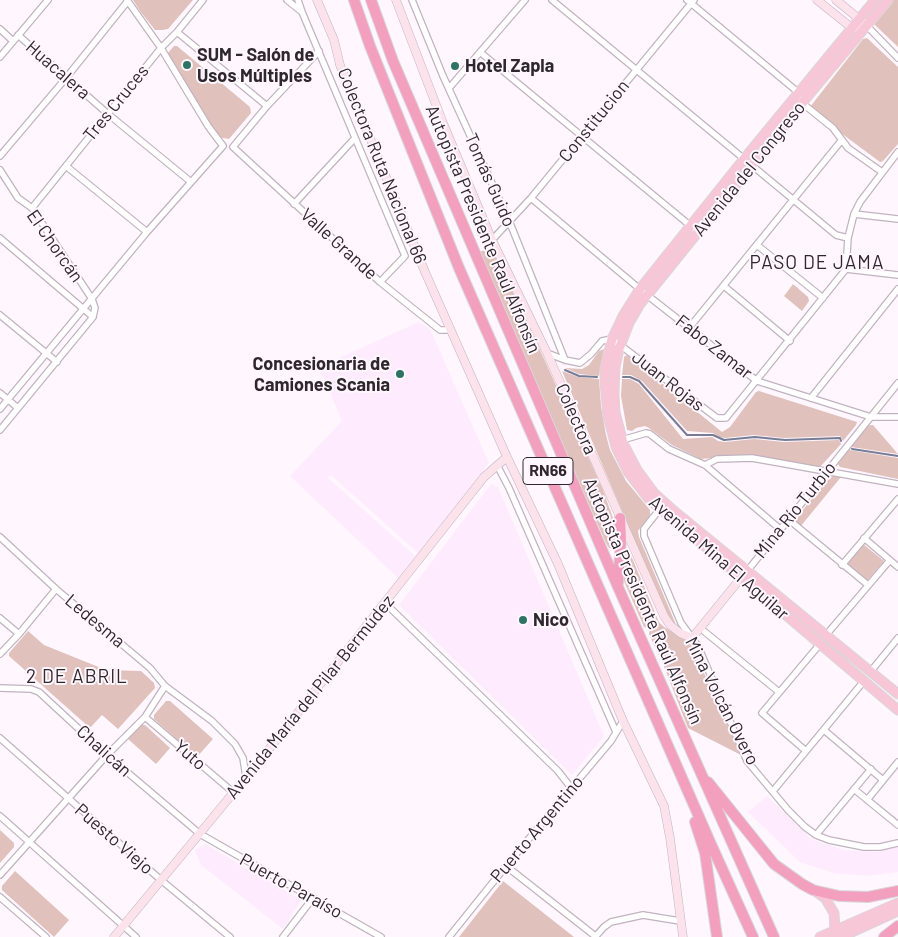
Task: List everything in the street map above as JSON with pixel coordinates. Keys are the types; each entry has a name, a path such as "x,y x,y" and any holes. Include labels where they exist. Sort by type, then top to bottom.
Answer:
{"highway":[{"name":"Autopista Presidente Raúl Alfonsín","path":"354,0 370,46 459,268 710,842 754,937"},
{"name":"Autopista Presidente Raúl Alfonsín","path":"371,0 393,61 618,587 773,935"},
{"path":"618,587 621,540 620,518"},
{"path":"647,698 648,712 691,811 705,853 717,937"},
{"path":"697,767 774,864 790,877 813,890 840,896 868,897 898,891"},
{"path":"884,937 898,926"}],"main road":[{"name":"Avenida del Congreso","path":"612,339 623,316 694,229 744,159 875,0"},
{"name":"Avenida del Congreso","path":"694,229 752,165 888,0"},
{"name":"Avenida del Congreso","path":"621,344 644,292"},
{"name":"Avenida Mina El Aguilar","path":"612,339 605,382 608,416 616,447 628,472 638,486 660,510 898,710"},
{"name":"Avenida Mina El Aguilar","path":"621,344 615,367 615,412 622,440 637,470 654,493 674,512 748,570 898,694"},
{"path":"841,662 850,654"},
{"path":"813,890 825,898 834,913 831,936"},
{"path":"831,936 898,903"},
{"path":"831,936 898,911"}],"street":[{"path":"0,58 48,0"},
{"name":"Tres Cruces","path":"32,208 161,48 177,32 203,0"},
{"path":"287,0 302,12"},
{"path":"298,0 354,138 405,256 380,282"},
{"name":"Colectora Ruta Nacional 66","path":"317,0 334,40 340,64 404,222 507,457 558,564 623,720 664,806 683,937"},
{"name":"Colectora","path":"396,0 443,123 492,240 547,353 664,616 670,625 680,633 692,638"},
{"name":"Tomás Guido","path":"412,0 510,223 565,360"},
{"path":"450,87 525,0"},
{"path":"552,0 836,235 848,238"},
{"path":"817,0 852,28 867,26"},
{"path":"836,0 898,56"},
{"path":"0,156 66,78 127,1 161,48 208,126 223,146 233,147 267,106 319,51"},
{"path":"690,1 799,93 802,103 833,128 848,148 882,172"},
{"name":"Constitucion","path":"492,240 510,223 636,70 690,1"},
{"name":"Huacalera","path":"0,29 14,41"},
{"path":"177,32 267,106"},
{"name":"Huacalera","path":"18,35 108,114 191,182"},
{"path":"480,52 694,229"},
{"path":"294,204 354,138"},
{"path":"689,328 841,141"},
{"path":"0,409 147,232 223,146"},
{"name":"Valle Grande","path":"233,147 380,282 440,330 451,330"},
{"path":"756,381 846,269 848,238 854,214 860,202 898,152"},
{"path":"66,166 147,232"},
{"name":"El Chorcán","path":"0,170 18,198 32,208 92,299"},
{"name":"Fabo Zamar","path":"530,198 756,381 871,417 898,417"},
{"path":"854,214 898,219"},
{"path":"0,238 93,317"},
{"path":"757,245 823,298"},
{"path":"846,269 898,275"},
{"path":"724,286 790,341"},
{"path":"811,398 898,289"},
{"path":"0,430 93,317 92,299"},
{"path":"0,315 57,362"},
{"path":"547,353 580,363 602,341 612,339"},
{"name":"Juan Rojas","path":"612,339 717,418 726,418 756,381"},
{"name":"Mina Río Turbio","path":"692,638 898,383"},
{"path":"0,393 18,408"},
{"path":"622,440 646,433 650,434 669,449 705,465 780,529"},
{"name":"Avenida María del Pilar Bermúdez","path":"114,937 234,793 484,477 507,457"},
{"path":"705,465 717,459 752,458 898,484"},
{"path":"497,466 509,488 616,732"},
{"path":"842,565 898,499"},
{"name":"Mina Volcán Overo","path":"660,510 644,529 644,536 681,623 698,646 747,760 794,816 816,835 829,840 864,847 880,847 898,843"},
{"path":"788,519 868,585"},
{"name":"Ledesma","path":"0,537 56,589 150,668 165,686 212,721 235,744 243,758 246,777"},
{"path":"864,538 898,567"},
{"path":"826,635 890,560"},
{"path":"0,654 56,589"},
{"path":"385,603 558,771 572,788"},
{"path":"0,618 19,634"},
{"path":"700,628 779,692"},
{"path":"871,671 898,638"},
{"path":"806,751 762,713 820,644"},
{"path":"774,791 864,681"},
{"path":"0,875 107,754 145,717 165,686"},
{"name":"Chalicán","path":"0,688 31,689 39,692 107,754 200,834"},
{"name":"Yuto","path":"145,717 234,793"},
{"name":"Puerto Argentino","path":"449,937 506,866 612,741 623,720"},
{"path":"824,730 883,780"},
{"name":"Puesto Viejo","path":"0,738 161,880 230,937"},
{"path":"867,800 898,762"},
{"path":"816,835 871,769"},
{"path":"854,789 898,825"},
{"path":"0,816 136,937"},
{"name":"Puerto Paraíso","path":"200,834 381,937"},
{"path":"506,866 595,937 611,922 643,915 680,921"},
{"path":"0,897 46,937"},
{"path":"283,937 314,898"}],"shaded area":[{"path":"133,0 193,0 168,29 155,30"},
{"path":"891,0 898,0 898,47 874,24 874,21"},
{"path":"867,38 898,67 898,144 880,162 810,110 810,107 863,39"},
{"path":"174,46 177,46 250,107 251,113 229,139 218,137 167,54"},
{"path":"492,248 603,490 613,518 616,535 613,548 609,548 606,543 478,252"},
{"path":"793,284 808,297 809,301 802,311 784,296"},
{"path":"419,322 430,329 489,463 418,553 331,475 328,478 415,556 398,578 290,476 342,421 319,367"},
{"path":"604,349 599,376 579,374 565,368 582,369 589,365 599,351"},
{"path":"627,355 722,432 730,427 756,392 759,391 857,422 843,441 840,436 784,438 754,435 725,438 713,433 687,431 642,381 631,375 622,375 624,357"},
{"path":"562,371 578,377 599,379 601,406 610,450 626,481 650,510 650,515 638,531 639,537 677,627 671,622 665,611"},
{"path":"622,379 630,379 639,384 683,439 712,437 718,441 725,442 754,439 784,442 839,440 841,444 820,467 747,455 701,459 672,445 645,426 632,431 627,430 621,396"},
{"path":"871,425 898,454 851,447 868,426"},
{"path":"849,450 898,458 898,479 840,467 838,464"},
{"path":"831,475 841,477 800,527 794,521"},
{"path":"491,484 498,487 604,736 572,775 399,605"},
{"path":"863,544 884,561 866,582 844,565"},
{"path":"628,552 659,622 691,644 741,755 688,728 649,634 650,629 644,627 623,579 625,554"},
{"path":"28,631 44,645 106,670 141,671 154,683 155,688 118,729 102,715 90,728 9,656 9,653"},
{"path":"166,701 170,701 213,739 197,757 154,719 154,715"},
{"path":"141,725 145,725 170,748 156,764 128,739"},
{"path":"767,796 811,839 843,850 876,852 898,847 898,872 866,876 834,873 800,862 748,812"},
{"path":"0,830 14,843 14,847 0,863"},
{"path":"205,844 301,900 283,929 201,865 195,850"},
{"path":"15,871 69,920 54,937 2,890 2,886"},
{"path":"503,881 574,937 459,937"}],"waterway":[{"path":"565,370 579,376 597,377"},
{"path":"623,377 630,377 639,381 687,435 713,435 724,440 755,437 785,440 840,438 841,441"},
{"path":"852,449 898,456"}],"place":[{"name":"SUM - Salón de Usos Múltiples","path":"187,65"},
{"name":"Hotel Zapla","path":"455,66"},
{"name":"Concesionaria de Camiones Scania","path":"400,374"},
{"name":"Nico","path":"523,620"}],"district":[{"name":"PASO DE JAMA","path":"817,263"},
{"name":"2 DE ABRIL","path":"77,677"}]}
